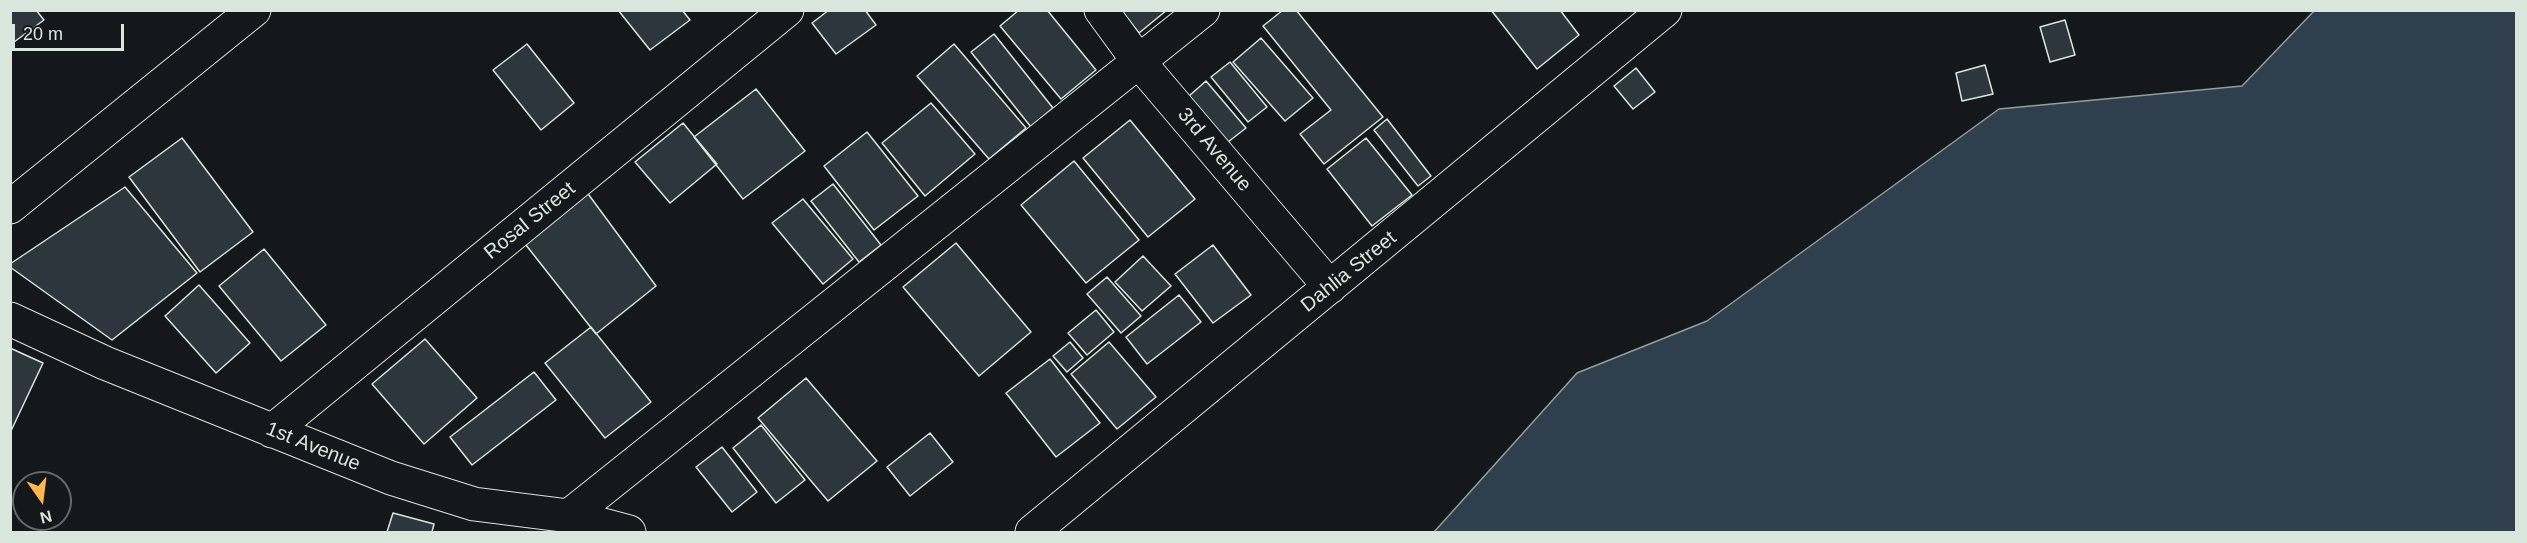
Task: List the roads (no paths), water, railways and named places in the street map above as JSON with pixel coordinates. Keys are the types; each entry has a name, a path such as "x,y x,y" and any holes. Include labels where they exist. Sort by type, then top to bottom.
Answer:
{"street":[{"path":"10,207 254,10"},
{"name":"Rosal Street","path":"272,431 787,10"},
{"name":"3rd Avenue","path":"1101,10 1139,62 1330,287"},
{"path":"569,516 1203,10"},
{"name":"Dahlia Street","path":"1032,532 1665,10"},
{"name":"1st Avenue","path":"10,319 105,363 391,478 474,504 569,516 629,532"}],"water":[{"path":"2314,11 2516,11 2516,532 1434,532 1577,373 1707,321 1999,109 2242,86"}]}
